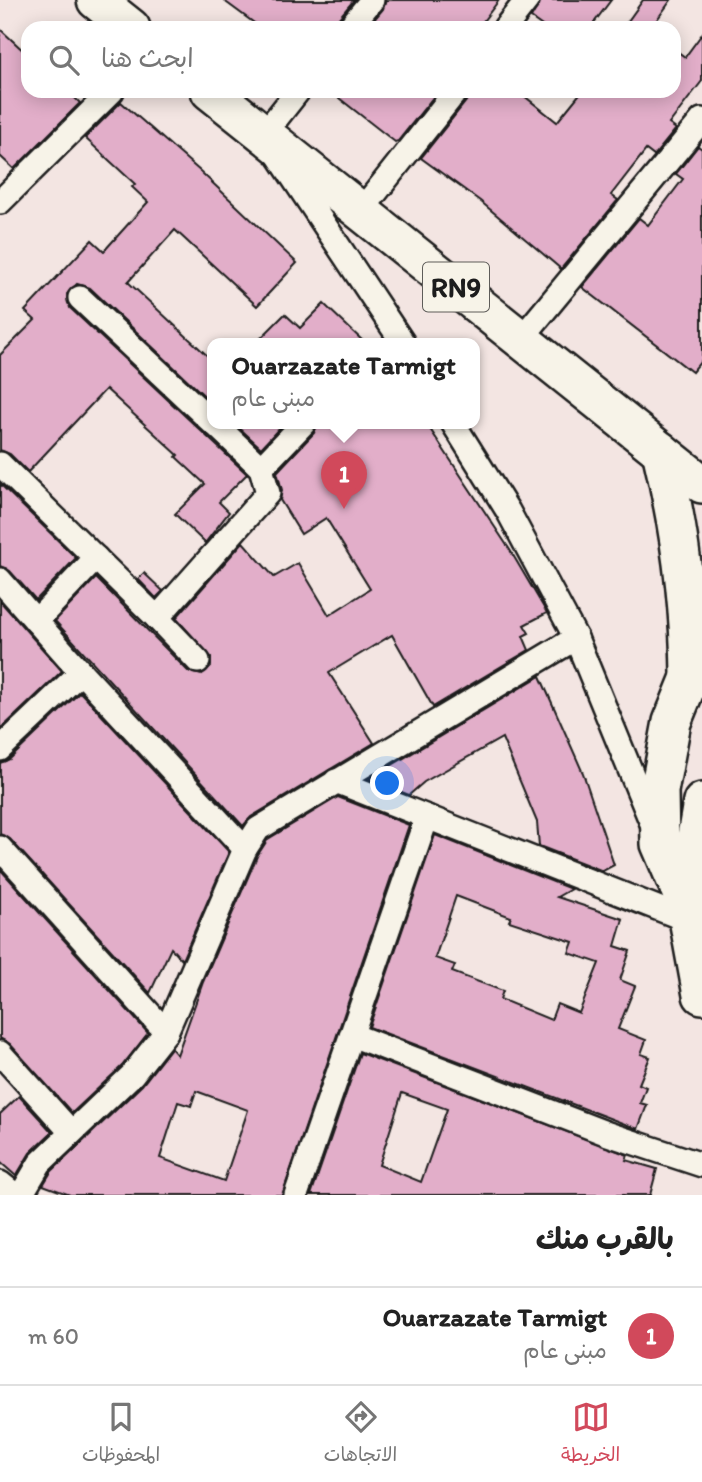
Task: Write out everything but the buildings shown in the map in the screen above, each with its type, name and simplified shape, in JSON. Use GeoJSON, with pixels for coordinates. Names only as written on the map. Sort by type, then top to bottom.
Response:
{"type":"FeatureCollection","features":[{"type":"Feature","properties":{"kind":"main road","name":"RN9"},"geometry":{"type":"LineString","coordinates":[[219,98],[702,484]]}},
{"type":"Feature","properties":{"kind":"main road"},"geometry":{"type":"LineString","coordinates":[[661,451],[687,587],[696,661],[672,722],[663,762],[659,791],[660,844],[687,911],[702,995]]}},
{"type":"Feature","properties":{"kind":"main road"},"geometry":{"type":"LineString","coordinates":[[687,911],[702,802]]}},
{"type":"Feature","properties":{"kind":"street"},"geometry":{"type":"LineString","coordinates":[[355,21],[372,0]]}},
{"type":"Feature","properties":{"kind":"street"},"geometry":{"type":"LineString","coordinates":[[510,21],[527,0]]}},
{"type":"Feature","properties":{"kind":"street"},"geometry":{"type":"LineString","coordinates":[[0,202],[105,98]]}},
{"type":"Feature","properties":{"kind":"street"},"geometry":{"type":"LineString","coordinates":[[292,98],[264,134],[393,338]]}},
{"type":"Feature","properties":{"kind":"street"},"geometry":{"type":"LineString","coordinates":[[361,211],[450,98]]}},
{"type":"Feature","properties":{"kind":"street"},"geometry":{"type":"LineString","coordinates":[[521,339],[702,120]]}},
{"type":"Feature","properties":{"kind":"street"},"geometry":{"type":"LineString","coordinates":[[80,298],[207,417]]}},
{"type":"Feature","properties":{"kind":"street"},"geometry":{"type":"LineString","coordinates":[[157,618],[268,493],[261,468],[219,429]]}},
{"type":"Feature","properties":{"kind":"street"},"geometry":{"type":"LineString","coordinates":[[261,468],[298,429]]}},
{"type":"Feature","properties":{"kind":"street"},"geometry":{"type":"LineString","coordinates":[[457,429],[508,511],[576,638],[660,844]]}},
{"type":"Feature","properties":{"kind":"street"},"geometry":{"type":"LineString","coordinates":[[1,468],[96,558],[198,661]]}},
{"type":"Feature","properties":{"kind":"street"},"geometry":{"type":"LineString","coordinates":[[36,621],[96,558]]}},
{"type":"Feature","properties":{"kind":"street"},"geometry":{"type":"LineString","coordinates":[[0,580],[245,849]]}},
{"type":"Feature","properties":{"kind":"street"},"geometry":{"type":"LineString","coordinates":[[21,1195],[40,1163],[132,1075],[166,1032],[245,849],[258,830],[576,638]]}},
{"type":"Feature","properties":{"kind":"street"},"geometry":{"type":"LineString","coordinates":[[0,749],[81,672]]}},
{"type":"Feature","properties":{"kind":"street"},"geometry":{"type":"LineString","coordinates":[[336,781],[427,817],[687,911]]}},
{"type":"Feature","properties":{"kind":"street"},"geometry":{"type":"LineString","coordinates":[[296,1195],[427,817]]}},
{"type":"Feature","properties":{"kind":"street"},"geometry":{"type":"LineString","coordinates":[[0,848],[166,1032]]}},
{"type":"Feature","properties":{"kind":"street"},"geometry":{"type":"LineString","coordinates":[[352,1035],[608,1134],[702,1164]]}},
{"type":"Feature","properties":{"kind":"street"},"geometry":{"type":"LineString","coordinates":[[0,1053],[71,1132]]}},
{"type":"Feature","properties":{"kind":"street"},"geometry":{"type":"LineString","coordinates":[[0,1183],[15,1195]]}},
{"type":"Feature","properties":{"kind":"place","name":"Ouarzazate Tarmigt"},"geometry":{"type":"Point","coordinates":[344,509]}}]}
